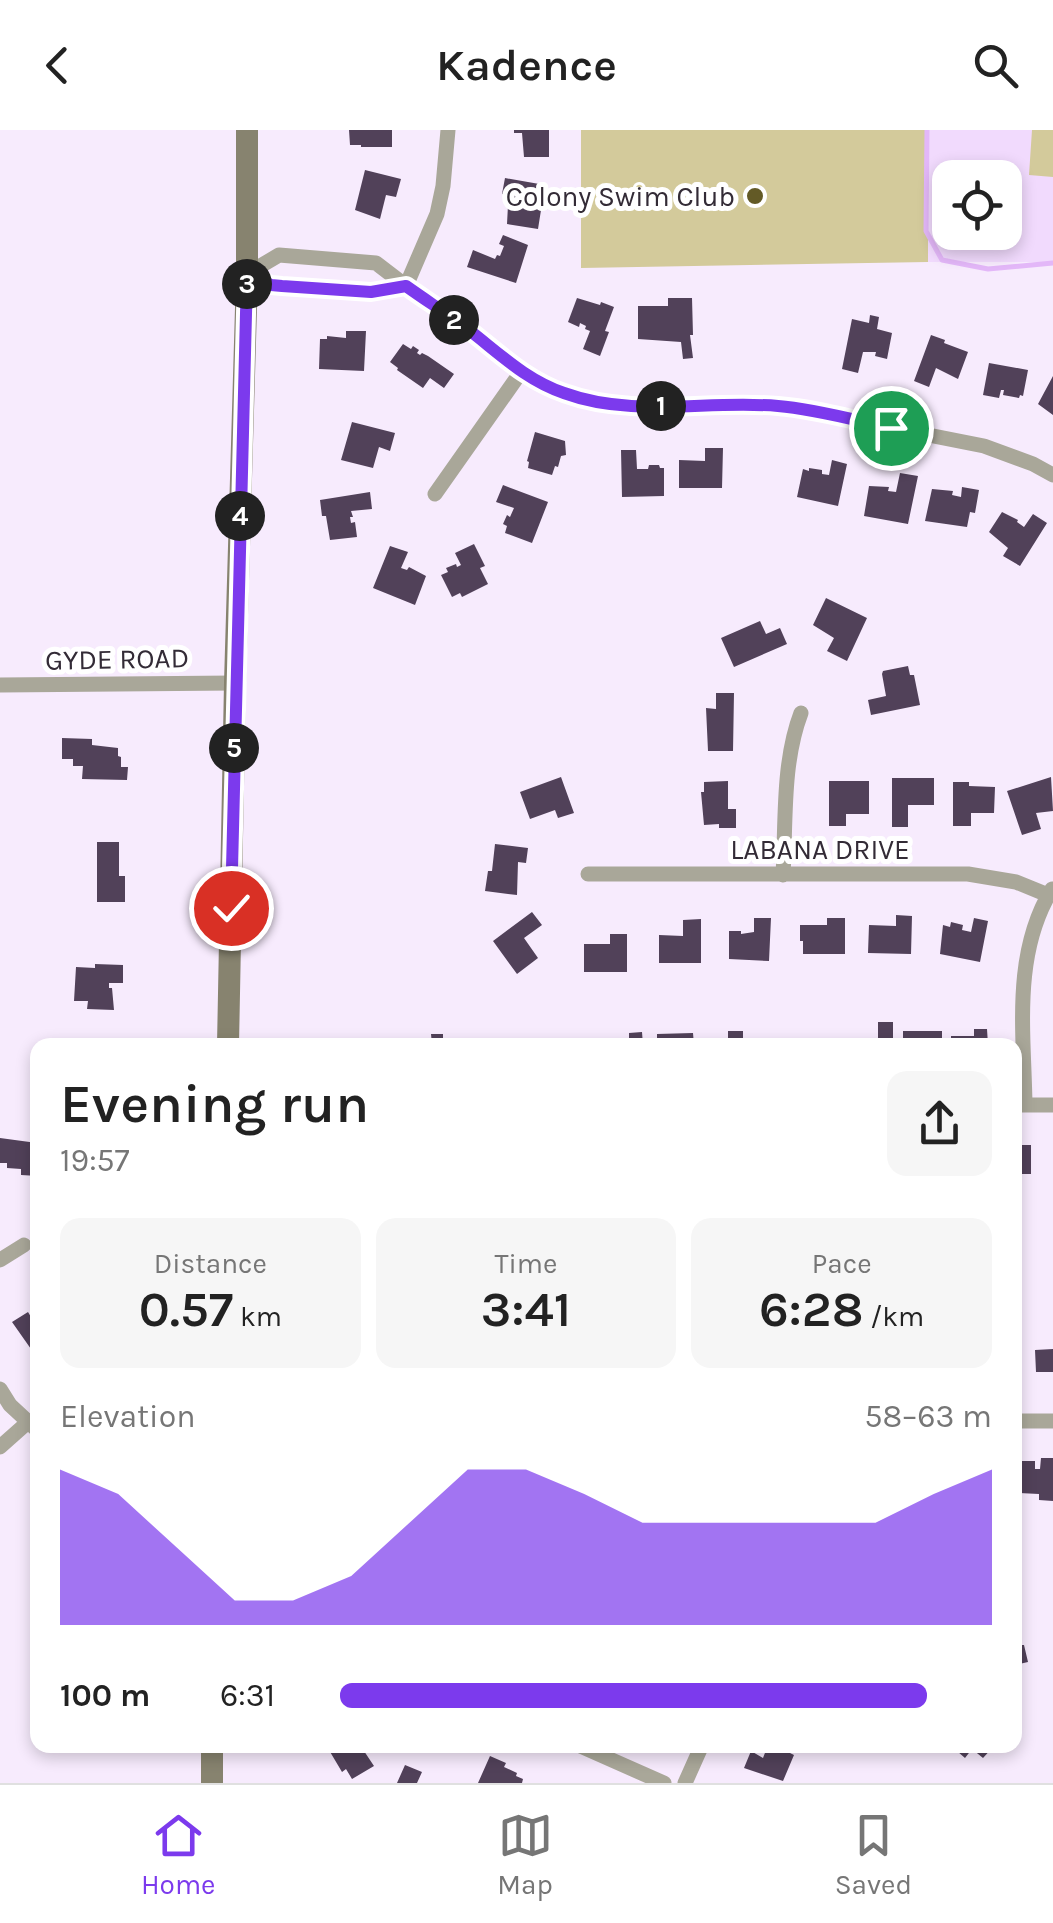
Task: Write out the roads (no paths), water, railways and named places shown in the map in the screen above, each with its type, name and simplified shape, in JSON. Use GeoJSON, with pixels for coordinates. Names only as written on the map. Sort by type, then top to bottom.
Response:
{"type":"FeatureCollection","features":[{"type":"Feature","properties":{"kind":"main road"},"geometry":{"type":"LineString","coordinates":[[228,1038],[247,130]]}},
{"type":"Feature","properties":{"kind":"main road"},"geometry":{"type":"LineString","coordinates":[[212,1753],[212,1783]]}},
{"type":"Feature","properties":{"kind":"street"},"geometry":{"type":"LineString","coordinates":[[406,286],[437,214],[448,130]]}},
{"type":"Feature","properties":{"kind":"street"},"geometry":{"type":"LineString","coordinates":[[247,274],[279,254],[376,263],[520,372],[564,393],[606,404],[798,409],[984,446],[1033,464],[1053,476]]}},
{"type":"Feature","properties":{"kind":"street"},"geometry":{"type":"LineString","coordinates":[[247,274],[282,286],[371,292],[406,286]]}},
{"type":"Feature","properties":{"kind":"street"},"geometry":{"type":"LineString","coordinates":[[435,494],[520,372]]}},
{"type":"Feature","properties":{"kind":"street","name":"GYDE ROAD"},"geometry":{"type":"LineString","coordinates":[[0,685],[235,683]]}},
{"type":"Feature","properties":{"kind":"street"},"geometry":{"type":"LineString","coordinates":[[783,876],[789,767],[793,734],[801,712]]}},
{"type":"Feature","properties":{"kind":"street","name":"LABANA DRIVE"},"geometry":{"type":"LineString","coordinates":[[588,874],[968,874],[1051,891]]}},
{"type":"Feature","properties":{"kind":"street"},"geometry":{"type":"LineString","coordinates":[[1022,1038],[1024,968],[1033,930],[1051,891]]}},
{"type":"Feature","properties":{"kind":"street"},"geometry":{"type":"LineString","coordinates":[[1022,1105],[1053,1105]]}},
{"type":"Feature","properties":{"kind":"street"},"geometry":{"type":"LineString","coordinates":[[0,1260],[24,1245]]}},
{"type":"Feature","properties":{"kind":"street"},"geometry":{"type":"LineString","coordinates":[[0,1389],[30,1425]]}},
{"type":"Feature","properties":{"kind":"street"},"geometry":{"type":"LineString","coordinates":[[1022,1422],[1053,1421]]}},
{"type":"Feature","properties":{"kind":"street"},"geometry":{"type":"LineString","coordinates":[[0,1447],[30,1428]]}},
{"type":"Feature","properties":{"kind":"street"},"geometry":{"type":"LineString","coordinates":[[596,1753],[664,1783]]}},
{"type":"Feature","properties":{"kind":"street"},"geometry":{"type":"LineString","coordinates":[[685,1783],[698,1753]]}},
{"type":"Feature","properties":{"kind":"waterway"},"geometry":{"type":"LineString","coordinates":[[927,130],[926,231],[942,260],[988,269],[1053,263]]}},
{"type":"Feature","properties":{"kind":"place","name":"Colony Swim Club"},"geometry":{"type":"Point","coordinates":[755,196]}}]}
